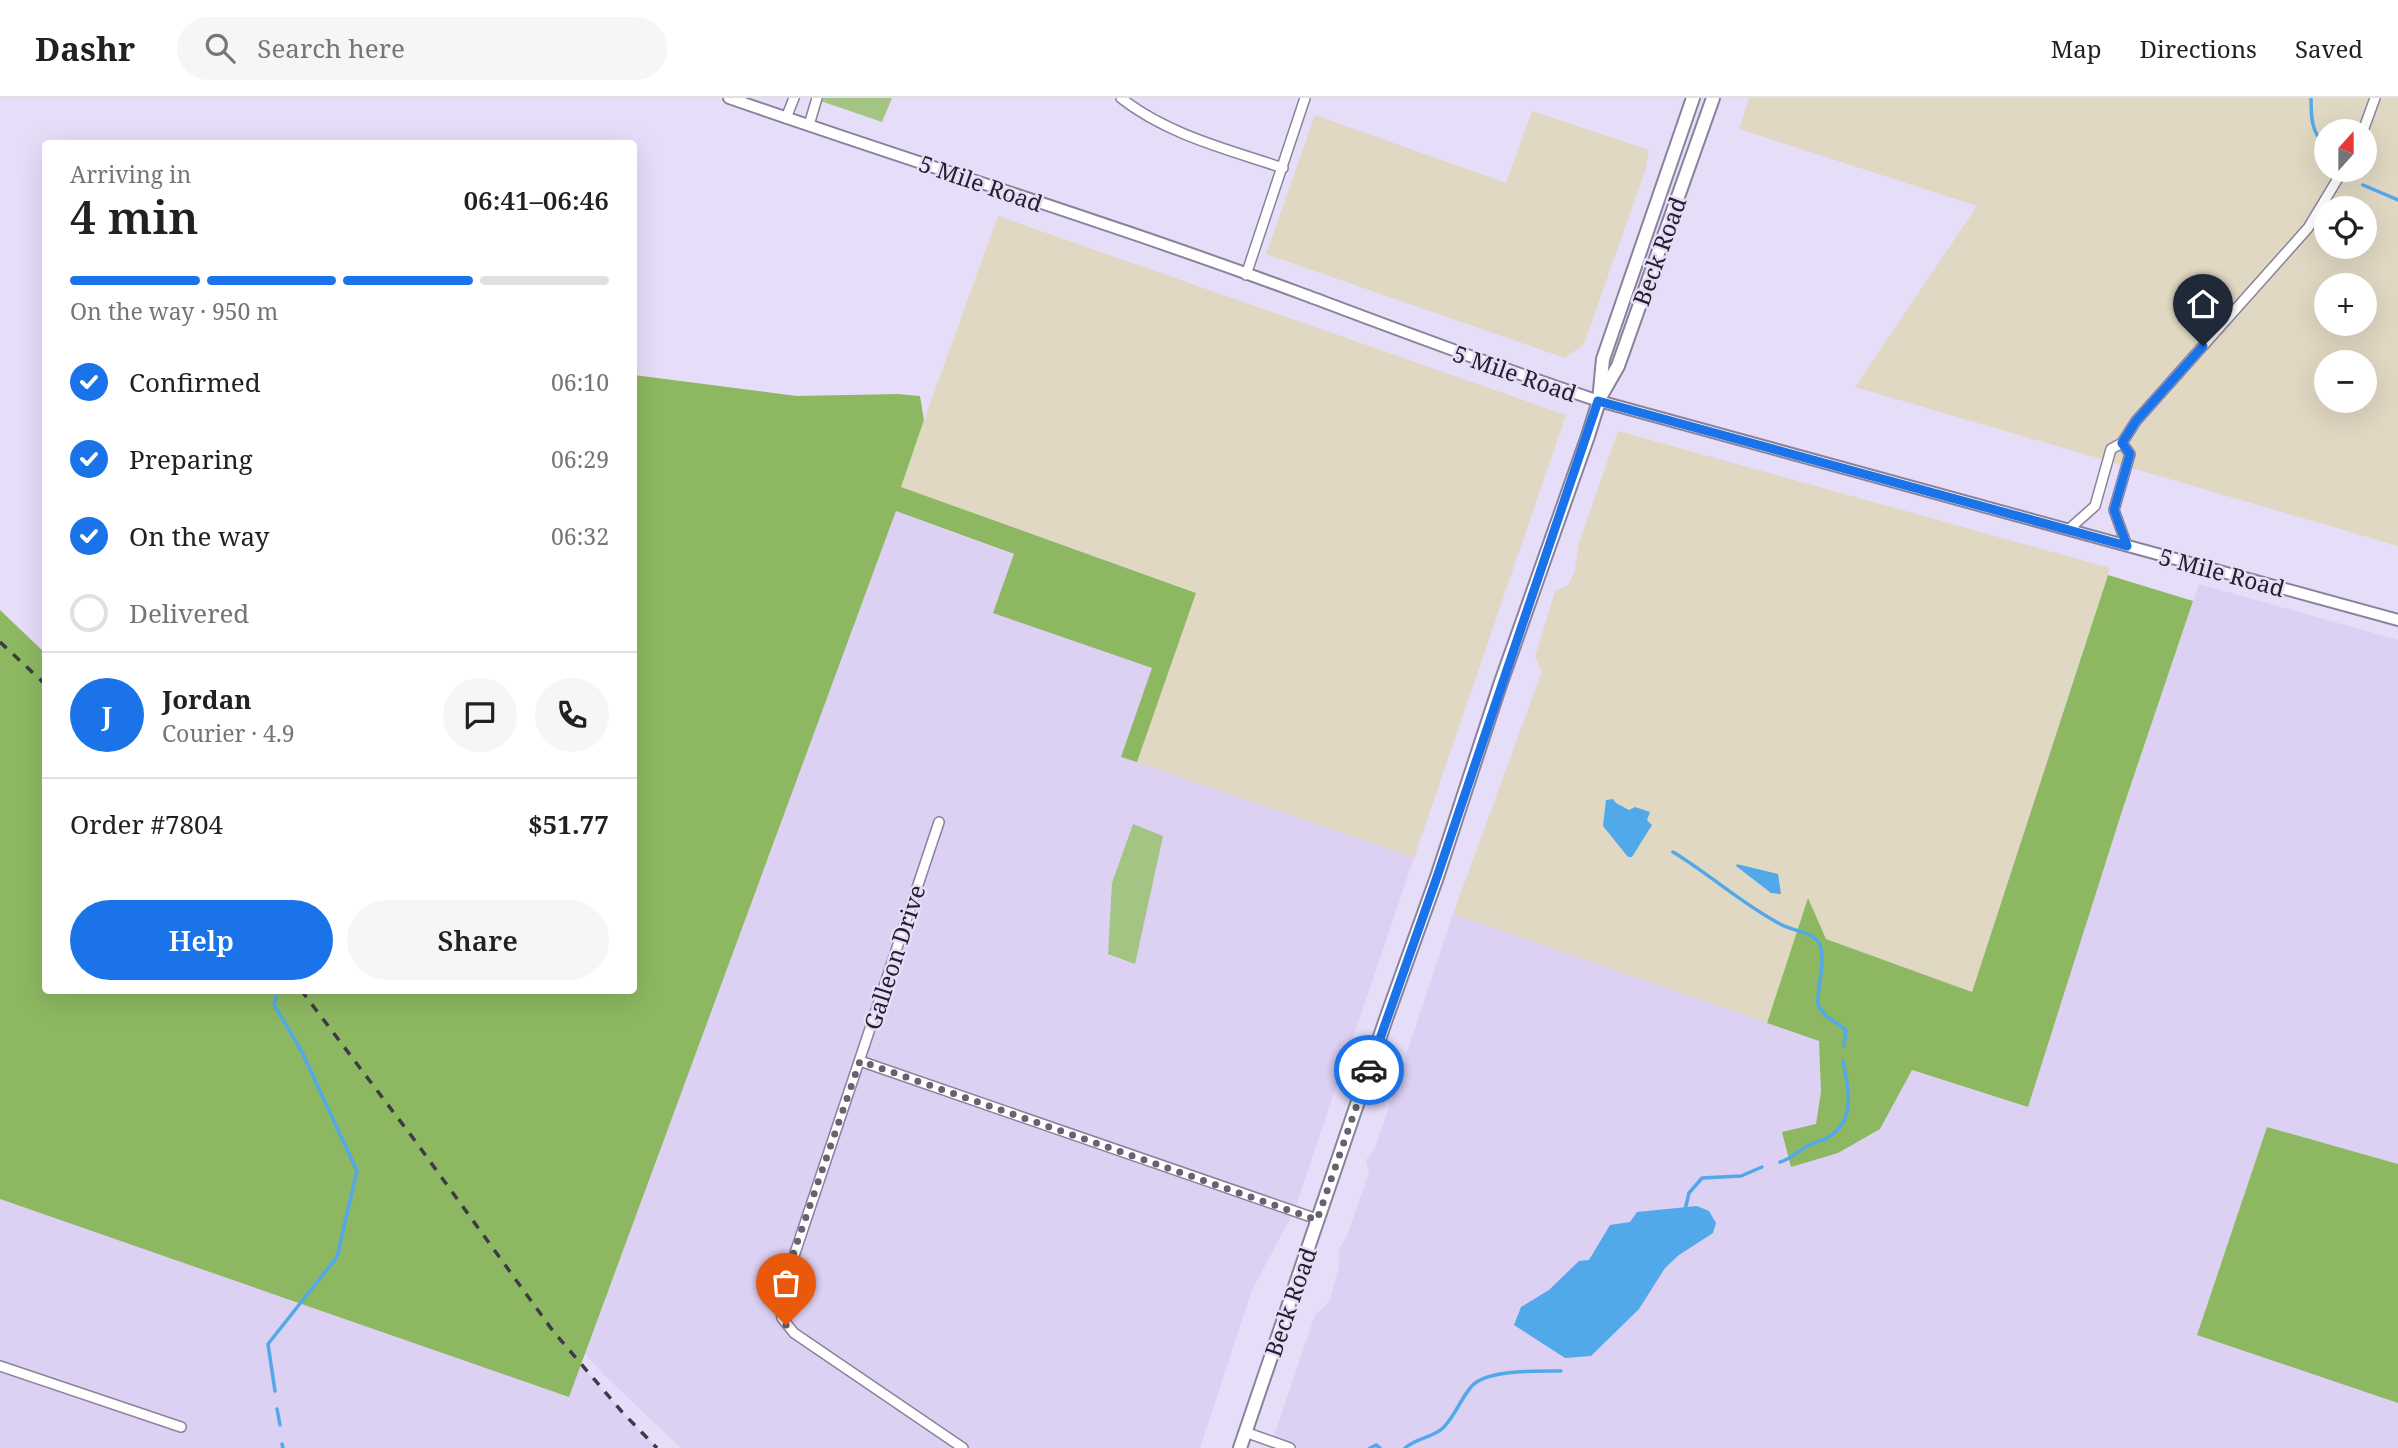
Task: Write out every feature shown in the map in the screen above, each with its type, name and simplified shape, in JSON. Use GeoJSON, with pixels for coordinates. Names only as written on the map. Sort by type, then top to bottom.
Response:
{"type":"FeatureCollection","features":[{"type":"Feature","properties":{"kind":"main road","name":"Beck Road"},"geometry":{"type":"LineString","coordinates":[[1240,1448],[1598,401],[1604,359],[1693,98]]}},
{"type":"Feature","properties":{"kind":"main road","name":"Beck Road"},"geometry":{"type":"LineString","coordinates":[[1598,401],[1618,366],[1713,98]]}},
{"type":"Feature","properties":{"kind":"street","name":"5 Mile Road"},"geometry":{"type":"LineString","coordinates":[[729,98],[938,167],[1598,401],[2398,620]]}},
{"type":"Feature","properties":{"kind":"street"},"geometry":{"type":"LineString","coordinates":[[786,118],[794,98]]}},
{"type":"Feature","properties":{"kind":"street"},"geometry":{"type":"LineString","coordinates":[[809,125],[817,98]]}},
{"type":"Feature","properties":{"kind":"street"},"geometry":{"type":"LineString","coordinates":[[1121,98],[1138,111],[1177,132],[1283,168]]}},
{"type":"Feature","properties":{"kind":"street"},"geometry":{"type":"LineString","coordinates":[[1246,275],[1305,98]]}},
{"type":"Feature","properties":{"kind":"street"},"geometry":{"type":"LineString","coordinates":[[2367,119],[2375,98]]}},
{"type":"Feature","properties":{"kind":"street"},"geometry":{"type":"LineString","coordinates":[[2068,530],[2095,506],[2111,450],[2122,443],[2136,421],[2308,228],[2336,182]]}},
{"type":"Feature","properties":{"kind":"street"},"geometry":{"type":"LineString","coordinates":[[2122,443],[2130,454],[2114,510],[2127,546]]}},
{"type":"Feature","properties":{"kind":"street","name":"Galleon Drive"},"geometry":{"type":"LineString","coordinates":[[939,822],[780,1292],[779,1309],[786,1325],[794,1333],[962,1448]]}},
{"type":"Feature","properties":{"kind":"street"},"geometry":{"type":"LineString","coordinates":[[860,1061],[1317,1220]]}},
{"type":"Feature","properties":{"kind":"street"},"geometry":{"type":"LineString","coordinates":[[0,1366],[181,1427]]}},
{"type":"Feature","properties":{"kind":"street"},"geometry":{"type":"LineString","coordinates":[[1245,1432],[1290,1448]]}},
{"type":"Feature","properties":{"kind":"shaded area"},"geometry":{"type":"Polygon","coordinates":[[[1749,98],[2398,98],[2398,546],[1855,387],[1977,206],[1739,129],[1749,98]]]}},
{"type":"Feature","properties":{"kind":"shaded area"},"geometry":{"type":"Polygon","coordinates":[[[1532,111],[1649,150],[1645,171],[1584,344],[1565,358],[1266,254],[1315,115],[1506,183],[1532,111]]]}},
{"type":"Feature","properties":{"kind":"shaded area"},"geometry":{"type":"Polygon","coordinates":[[[998,216],[1566,415],[1414,858],[1121,757],[1178,586],[900,487],[998,216]]]}},
{"type":"Feature","properties":{"kind":"shaded area"},"geometry":{"type":"Polygon","coordinates":[[[1618,431],[2110,568],[1972,992],[1826,939],[1808,899],[1767,1023],[1453,914],[1542,671],[1535,657],[1555,591],[1568,585],[1574,573],[1579,543],[1618,431]]]}},
{"type":"Feature","properties":{"kind":"shaded area"},"geometry":{"type":"Polygon","coordinates":[[[896,511],[1014,555],[994,613],[1153,668],[1122,757],[1414,858],[1294,1211],[1252,1290],[1200,1448],[681,1448],[585,1354],[896,511]]]}},
{"type":"Feature","properties":{"kind":"shaded area"},"geometry":{"type":"Polygon","coordinates":[[[2199,584],[2398,640],[2398,1164],[2267,1127],[2197,1334],[2398,1403],[2398,1448],[1290,1448],[1272,1442],[1315,1315],[1329,1302],[1339,1267],[1339,1248],[1347,1236],[1369,1173],[1366,1160],[1375,1148],[1453,914],[1819,1041],[2027,1107],[2123,808],[2199,584]]]}},
{"type":"Feature","properties":{"kind":"shaded area"},"geometry":{"type":"Polygon","coordinates":[[[0,1199],[569,1397],[581,1365],[657,1448],[0,1448],[0,1199]]]}},
{"type":"Feature","properties":{"kind":"green space"},"geometry":{"type":"Polygon","coordinates":[[[812,98],[892,98],[882,122],[812,98]]]}},
{"type":"Feature","properties":{"kind":"green space"},"geometry":{"type":"Polygon","coordinates":[[[637,375],[797,396],[920,396],[924,420],[901,487],[1196,593],[1137,762],[1121,757],[1152,668],[993,613],[1014,554],[896,511],[569,1397],[0,1199],[0,610],[42,650],[42,994],[637,994],[637,375]]]}},
{"type":"Feature","properties":{"kind":"green space"},"geometry":{"type":"Polygon","coordinates":[[[2108,575],[2193,601],[2123,808],[2028,1107],[1912,1070],[1880,1129],[1838,1153],[1791,1167],[1782,1132],[1816,1124],[1821,1092],[1819,1041],[1767,1023],[1808,898],[1826,939],[1972,992],[2108,575]]]}},
{"type":"Feature","properties":{"kind":"green space"},"geometry":{"type":"Polygon","coordinates":[[[1133,824],[1163,836],[1135,964],[1108,954],[1112,883],[1133,824]]]}},
{"type":"Feature","properties":{"kind":"green space"},"geometry":{"type":"Polygon","coordinates":[[[2267,1127],[2398,1164],[2398,1403],[2197,1335],[2267,1127]]]}},
{"type":"Feature","properties":{"kind":"water"},"geometry":{"type":"Polygon","coordinates":[[[1613,799],[1629,810],[1635,807],[1650,812],[1647,820],[1652,825],[1632,857],[1628,857],[1603,826],[1606,800],[1613,799]]]}},
{"type":"Feature","properties":{"kind":"water"},"geometry":{"type":"Polygon","coordinates":[[[1737,864],[1778,874],[1781,894],[1771,893],[1736,866],[1737,864]]]}},
{"type":"Feature","properties":{"kind":"water"},"geometry":{"type":"Polygon","coordinates":[[[1697,1206],[1709,1211],[1716,1223],[1713,1233],[1679,1255],[1665,1268],[1639,1309],[1591,1356],[1565,1358],[1514,1325],[1521,1307],[1549,1290],[1579,1261],[1589,1260],[1610,1225],[1630,1222],[1637,1212],[1697,1206]]]}},
{"type":"Feature","properties":{"kind":"waterway"},"geometry":{"type":"LineString","coordinates":[[2311,98],[2314,126]]}},
{"type":"Feature","properties":{"kind":"waterway"},"geometry":{"type":"LineString","coordinates":[[2363,185],[2398,200]]}},
{"type":"Feature","properties":{"kind":"waterway"},"geometry":{"type":"LineString","coordinates":[[1673,852],[1768,917],[1814,937],[1822,952],[1818,1005],[1825,1015],[1846,1030],[1844,1046]]}},
{"type":"Feature","properties":{"kind":"waterway"},"geometry":{"type":"LineString","coordinates":[[275,1391],[268,1344],[337,1257],[357,1171],[302,1052],[274,1005],[276,996]]}},
{"type":"Feature","properties":{"kind":"waterway"},"geometry":{"type":"LineString","coordinates":[[1780,1162],[1829,1137],[1844,1121],[1848,1102],[1843,1061]]}},
{"type":"Feature","properties":{"kind":"waterway"},"geometry":{"type":"LineString","coordinates":[[1685,1210],[1689,1193],[1702,1178],[1741,1176],[1762,1167]]}},
{"type":"Feature","properties":{"kind":"waterway"},"geometry":{"type":"LineString","coordinates":[[1405,1448],[1443,1428],[1467,1392],[1478,1381],[1513,1372],[1561,1371]]}},
{"type":"Feature","properties":{"kind":"waterway"},"geometry":{"type":"LineString","coordinates":[[277,1409],[280,1425]]}},
{"type":"Feature","properties":{"kind":"waterway"},"geometry":{"type":"LineString","coordinates":[[282,1444],[283,1448]]}},
{"type":"Feature","properties":{"kind":"waterway"},"geometry":{"type":"LineString","coordinates":[[1370,1448],[1376,1445],[1380,1448]]}},
{"type":"Feature","properties":{"kind":"railway"},"geometry":{"type":"LineString","coordinates":[[0,642],[42,681]]}},
{"type":"Feature","properties":{"kind":"railway"},"geometry":{"type":"LineString","coordinates":[[304,994],[553,1331],[623,1413],[657,1448]]}},
{"type":"Feature","properties":{"kind":"way so far"},"geometry":{"type":"LineString","coordinates":[[786,1325],[779,1309],[780,1292],[860,1061],[1317,1220],[1369,1070]]}},
{"type":"Feature","properties":{"kind":"route"},"geometry":{"type":"LineString","coordinates":[[1369,1070],[1598,401],[2127,546],[2114,510],[2130,454],[2122,443],[2136,421],[2203,346]]}}]}
